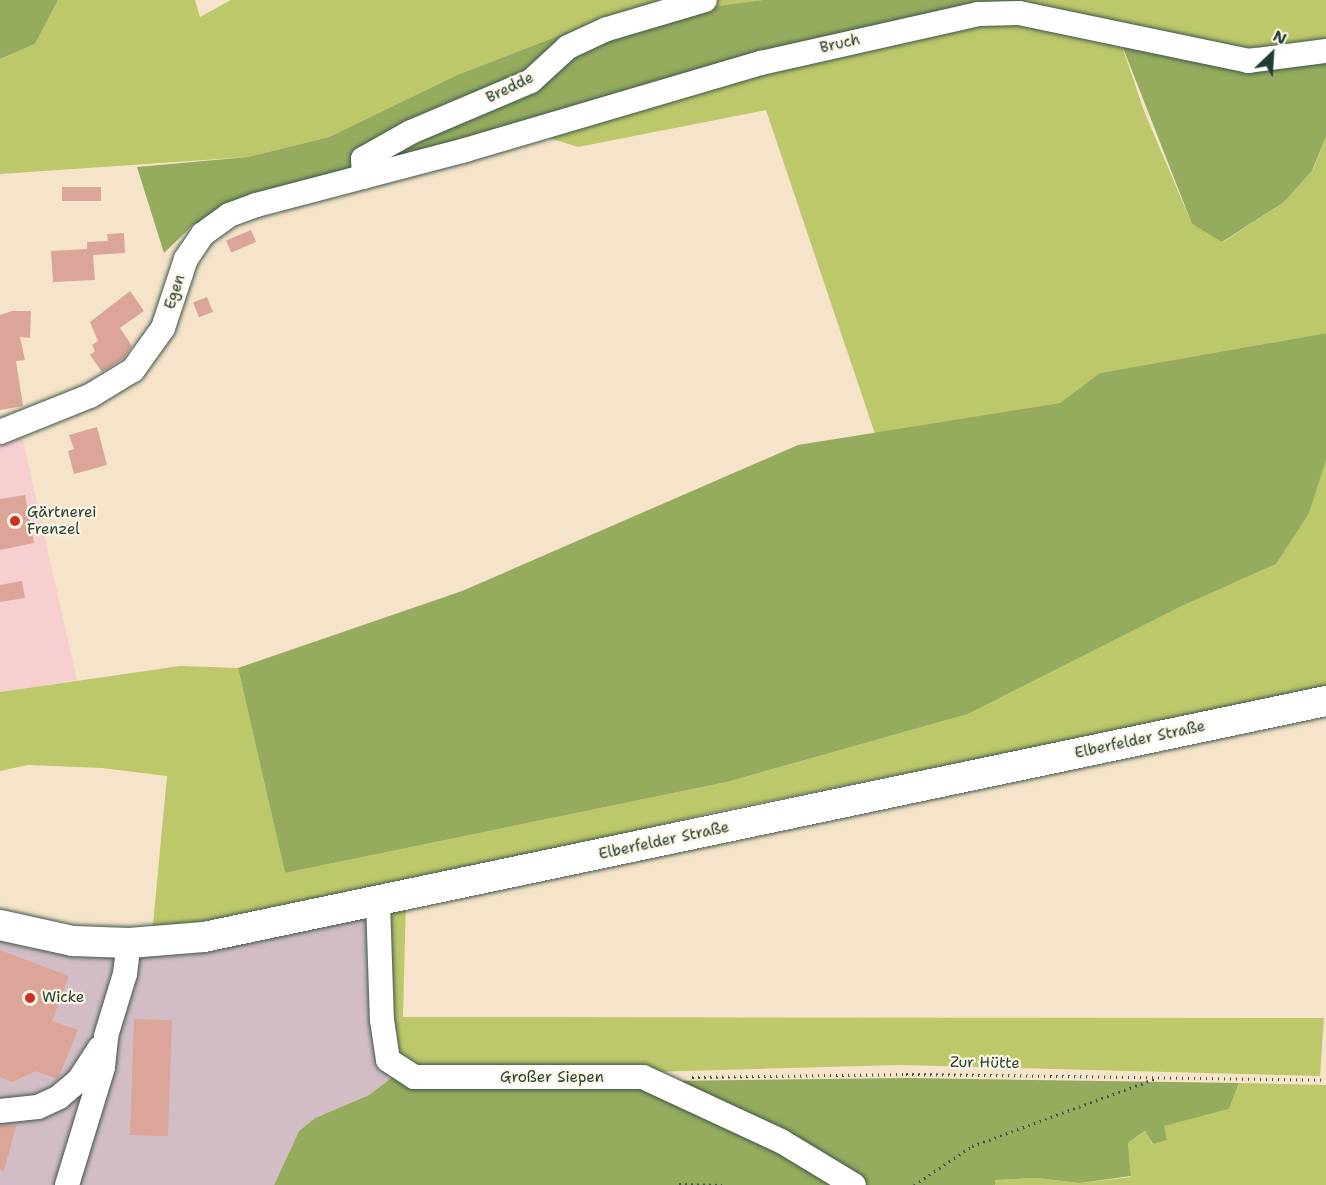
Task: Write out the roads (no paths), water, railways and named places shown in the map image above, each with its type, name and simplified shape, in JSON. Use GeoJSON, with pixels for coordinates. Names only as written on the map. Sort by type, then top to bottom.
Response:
{"type":"FeatureCollection","features":[{"type":"Feature","properties":{"kind":"main road","name":"Elberfelder Straße"},"geometry":{"type":"LineString","coordinates":[[0,925],[73,941],[129,943],[204,938],[1326,700]]}},
{"type":"Feature","properties":{"kind":"street","name":"Bredde"},"geometry":{"type":"LineString","coordinates":[[364,177],[363,159],[411,132],[531,81],[568,47],[607,29],[705,0]]}},
{"type":"Feature","properties":{"kind":"street","name":"Bruch"},"geometry":{"type":"LineString","coordinates":[[364,177],[760,63],[978,14],[1019,13],[1238,60],[1326,51]]}},
{"type":"Feature","properties":{"kind":"street","name":"Egen"},"geometry":{"type":"LineString","coordinates":[[0,432],[90,396],[133,370],[163,328],[186,259],[203,234],[229,215],[364,177]]}},
{"type":"Feature","properties":{"kind":"street","name":"Großer Siepen"},"geometry":{"type":"LineString","coordinates":[[378,902],[382,1020],[388,1060],[414,1077],[643,1077],[781,1141],[854,1185]]}},
{"type":"Feature","properties":{"kind":"street"},"geometry":{"type":"LineString","coordinates":[[0,1111],[38,1107],[59,1097],[92,1063],[106,1036],[125,974],[129,943]]}},
{"type":"Feature","properties":{"kind":"street"},"geometry":{"type":"LineString","coordinates":[[67,1185],[103,1066],[106,1036]]}},
{"type":"Feature","properties":{"kind":"place","name":"Gärtnerei Frenzel"},"geometry":{"type":"Point","coordinates":[15,521]}},
{"type":"Feature","properties":{"kind":"place","name":"Wicke"},"geometry":{"type":"Point","coordinates":[30,998]}}]}
